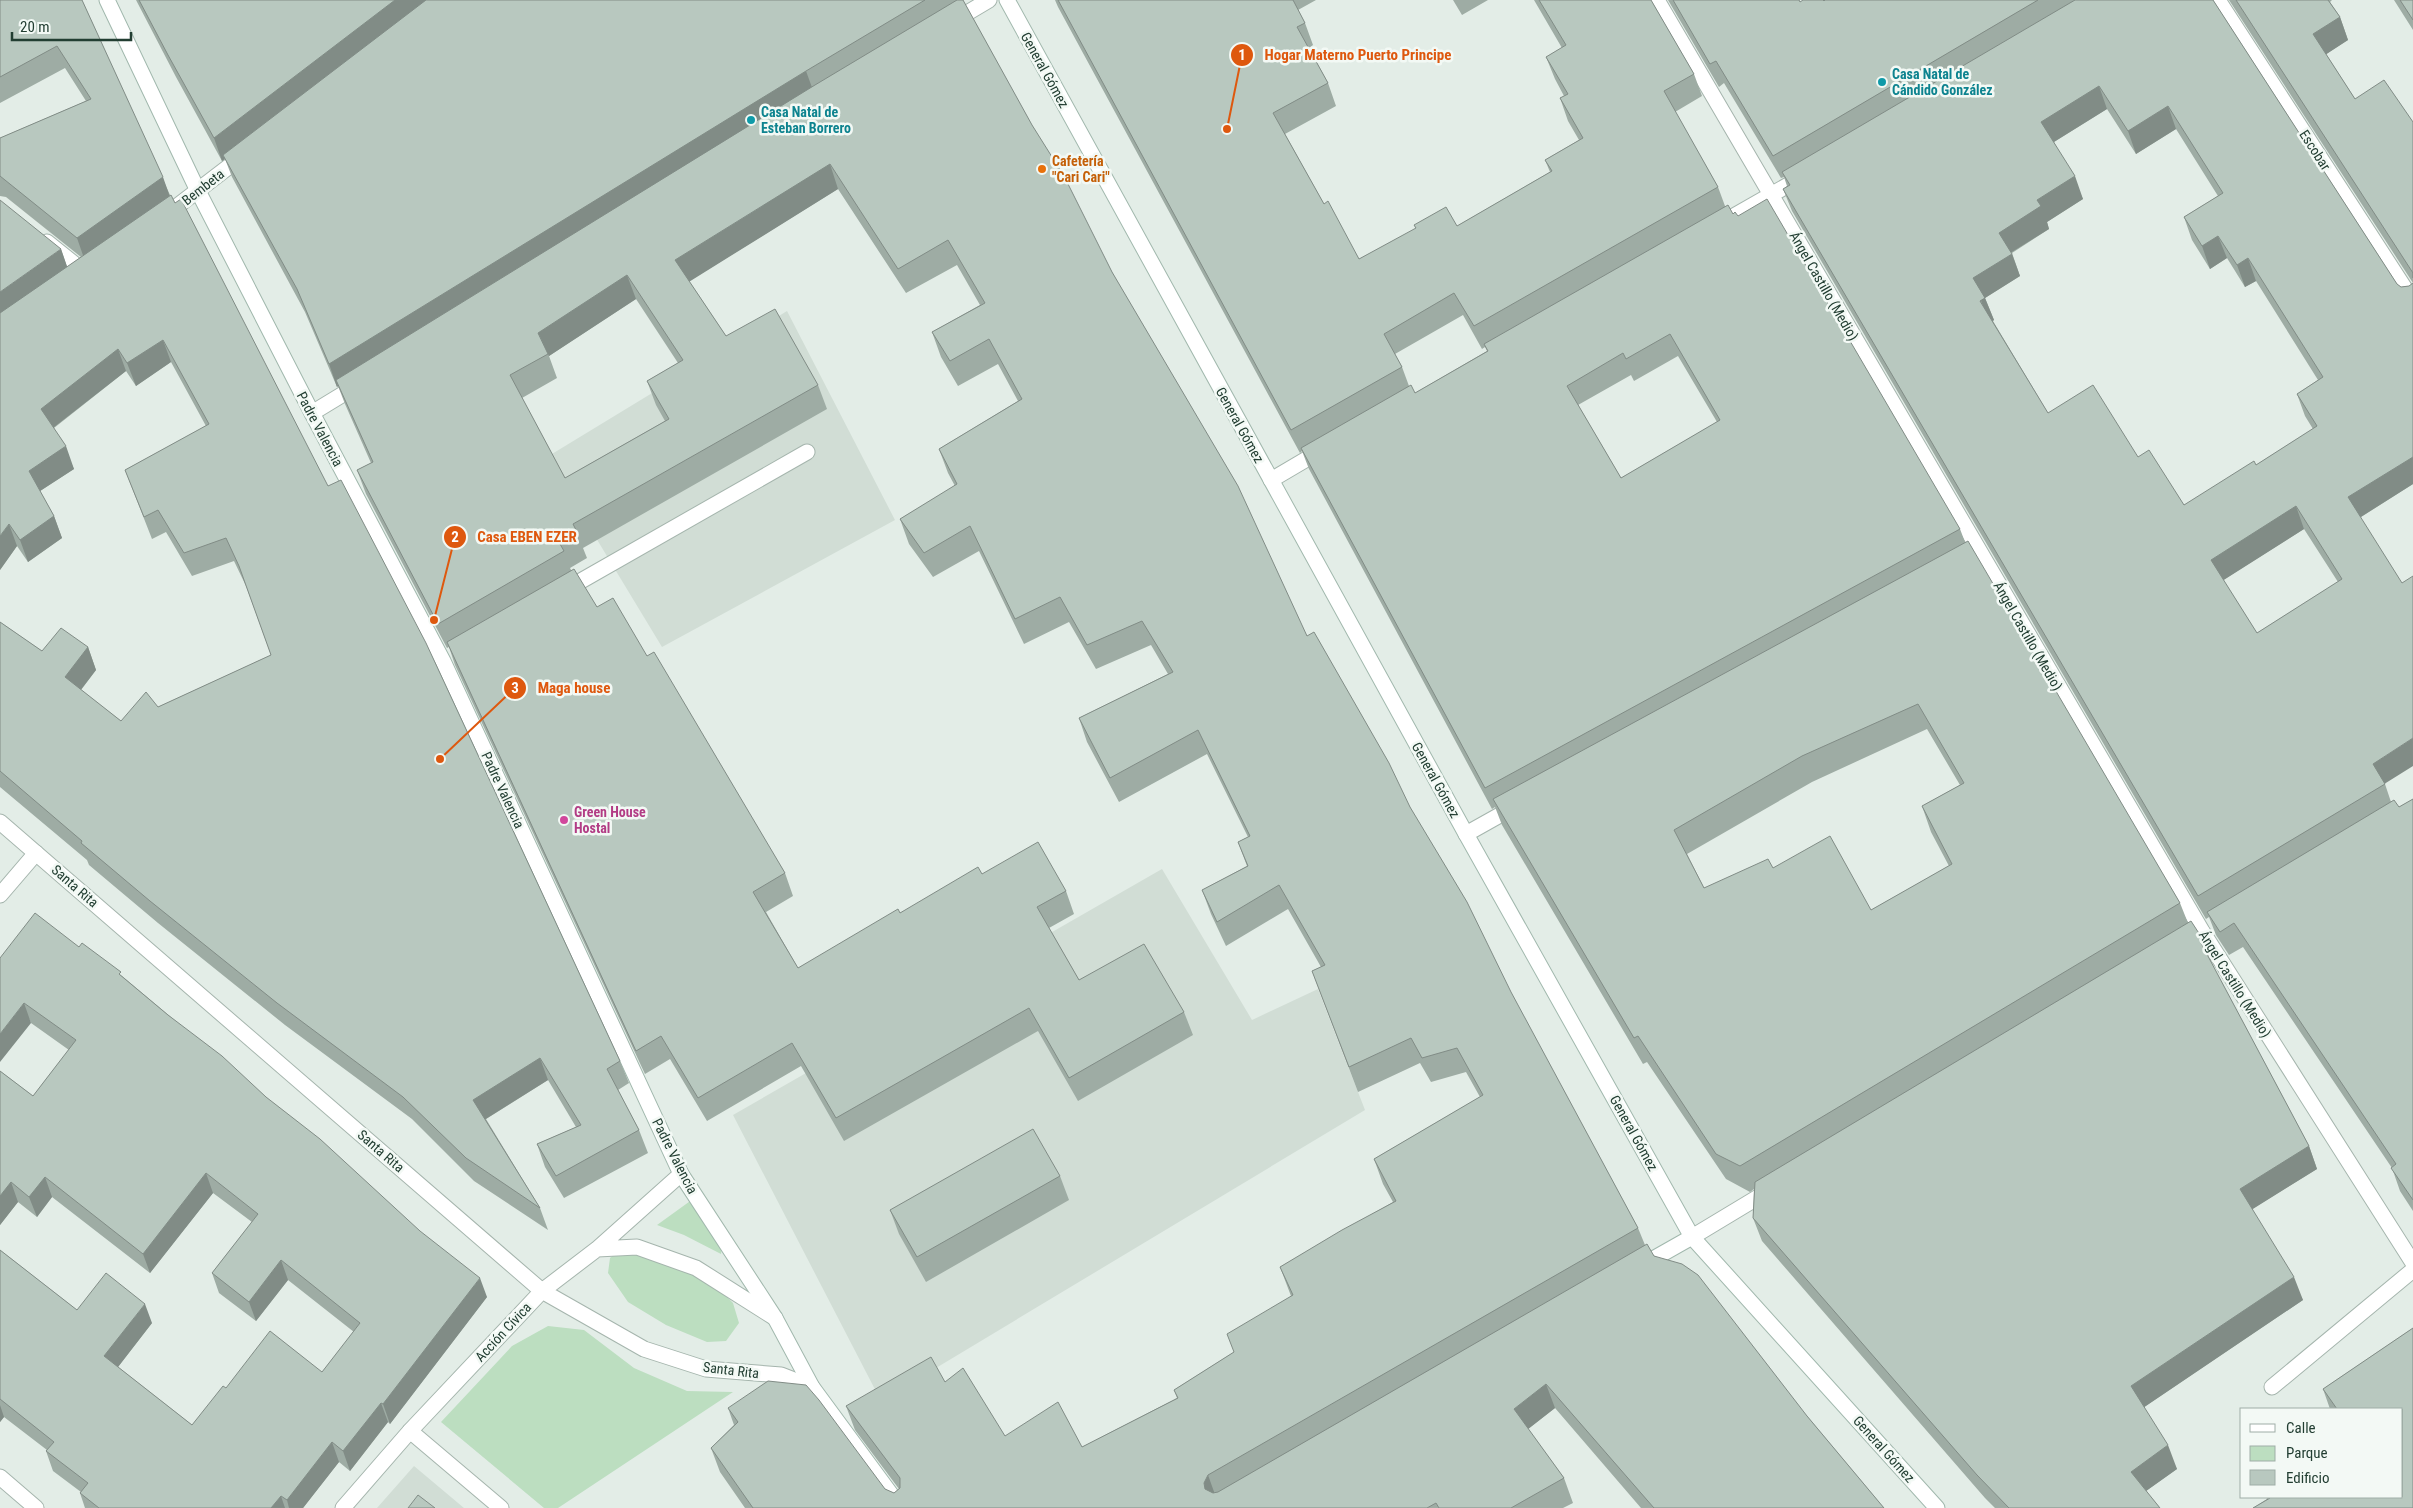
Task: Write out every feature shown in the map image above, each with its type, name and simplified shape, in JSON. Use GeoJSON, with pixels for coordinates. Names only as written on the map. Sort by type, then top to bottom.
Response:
{"type":"FeatureCollection","features":[{"type":"Feature","properties":{"kind":"street","name":"Padre Valencia"},"geometry":{"type":"LineString","coordinates":[[106,0],[198,191],[312,413],[443,661],[681,1174],[774,1318],[812,1386],[900,1508]]}},
{"type":"Feature","properties":{"kind":"street"},"geometry":{"type":"LineString","coordinates":[[937,31],[989,0]]}},
{"type":"Feature","properties":{"kind":"street","name":"General Gómez"},"geometry":{"type":"LineString","coordinates":[[1007,0],[1466,834],[1692,1237],[1937,1508]]}},
{"type":"Feature","properties":{"kind":"street","name":"Ángel Castillo (Medio)"},"geometry":{"type":"LineString","coordinates":[[1657,0],[1771,195],[1976,557],[2197,934],[2413,1263]]}},
{"type":"Feature","properties":{"kind":"street","name":"Escobar"},"geometry":{"type":"LineString","coordinates":[[2218,0],[2413,301]]}},
{"type":"Feature","properties":{"kind":"street","name":"Bembeta"},"geometry":{"type":"LineString","coordinates":[[156,222],[253,149]]}},
{"type":"Feature","properties":{"kind":"street"},"geometry":{"type":"LineString","coordinates":[[1711,229],[1814,170]]}},
{"type":"Feature","properties":{"kind":"street"},"geometry":{"type":"LineString","coordinates":[[38,235],[83,272]]}},
{"type":"Feature","properties":{"kind":"street"},"geometry":{"type":"LineString","coordinates":[[68,282],[99,260]]}},
{"type":"Feature","properties":{"kind":"street"},"geometry":{"type":"LineString","coordinates":[[312,413],[371,377]]}},
{"type":"Feature","properties":{"kind":"street"},"geometry":{"type":"LineString","coordinates":[[1271,480],[1334,443]]}},
{"type":"Feature","properties":{"kind":"street"},"geometry":{"type":"LineString","coordinates":[[555,596],[806,452]]}},
{"type":"Feature","properties":{"kind":"street"},"geometry":{"type":"LineString","coordinates":[[443,661],[460,651]]}},
{"type":"Feature","properties":{"kind":"street"},"geometry":{"type":"LineString","coordinates":[[1466,834],[1525,801]]}},
{"type":"Feature","properties":{"kind":"street","name":"Santa Rita"},"geometry":{"type":"LineString","coordinates":[[0,822],[542,1291],[644,1349],[706,1369],[781,1375],[812,1386]]}},
{"type":"Feature","properties":{"kind":"street"},"geometry":{"type":"LineString","coordinates":[[0,895],[36,853]]}},
{"type":"Feature","properties":{"kind":"street"},"geometry":{"type":"LineString","coordinates":[[2197,934],[2218,922]]}},
{"type":"Feature","properties":{"kind":"street","name":"Acción Cívica"},"geometry":{"type":"LineString","coordinates":[[343,1508],[410,1431],[542,1291],[598,1249],[681,1174]]}},
{"type":"Feature","properties":{"kind":"street"},"geometry":{"type":"LineString","coordinates":[[1629,1273],[1783,1182]]}},
{"type":"Feature","properties":{"kind":"street"},"geometry":{"type":"LineString","coordinates":[[598,1249],[637,1247],[696,1268],[774,1318]]}},
{"type":"Feature","properties":{"kind":"street"},"geometry":{"type":"LineString","coordinates":[[2272,1387],[2413,1270]]}},
{"type":"Feature","properties":{"kind":"street"},"geometry":{"type":"LineString","coordinates":[[410,1431],[501,1508]]}},
{"type":"Feature","properties":{"kind":"street"},"geometry":{"type":"LineString","coordinates":[[0,1477],[36,1508]]}},
{"type":"Feature","properties":{"kind":"shaded area"},"geometry":{"type":"Polygon","coordinates":[[[787,311],[895,520],[662,647],[547,457],[787,311]]]}},
{"type":"Feature","properties":{"kind":"shaded area"},"geometry":{"type":"Polygon","coordinates":[[[1162,869],[1252,1020],[1318,989],[1365,1110],[881,1401],[733,1115],[1162,869]]]}},
{"type":"Feature","properties":{"kind":"shaded area"},"geometry":{"type":"Polygon","coordinates":[[[414,1466],[464,1508],[377,1508],[414,1466]]]}},
{"type":"Feature","properties":{"kind":"green space"},"geometry":{"type":"Polygon","coordinates":[[[693,1199],[722,1243],[721,1254],[684,1235],[657,1225],[693,1199]]]}},
{"type":"Feature","properties":{"kind":"green space"},"geometry":{"type":"Polygon","coordinates":[[[619,1250],[640,1252],[709,1279],[733,1303],[739,1323],[726,1341],[707,1342],[666,1325],[628,1302],[608,1273],[610,1258],[619,1250]]]}},
{"type":"Feature","properties":{"kind":"green space"},"geometry":{"type":"Polygon","coordinates":[[[548,1326],[584,1330],[634,1368],[687,1391],[733,1392],[558,1508],[544,1508],[441,1422],[512,1346],[548,1326]]]}},
{"type":"Feature","properties":{"kind":"building"},"geometry":{"type":"Polygon","coordinates":[[[0,0],[82,0],[163,177],[77,238],[0,176],[0,138],[91,99],[57,46],[0,77],[0,0]]]}},
{"type":"Feature","properties":{"kind":"building"},"geometry":{"type":"Polygon","coordinates":[[[139,0],[395,0],[214,138],[139,0]]]}},
{"type":"Feature","properties":{"kind":"building"},"geometry":{"type":"Polygon","coordinates":[[[426,0],[925,0],[329,364],[297,289],[223,155],[426,0]]]}},
{"type":"Feature","properties":{"kind":"building"},"geometry":{"type":"Polygon","coordinates":[[[957,0],[963,0],[1032,125],[1064,176],[1112,272],[1238,486],[1307,636],[1314,632],[1389,763],[1410,807],[1467,902],[1511,992],[1638,1228],[1208,1475],[1204,1483],[1205,1489],[1213,1493],[1218,1492],[1647,1244],[1654,1256],[1682,1264],[1698,1275],[1807,1416],[1884,1508],[1654,1508],[1546,1384],[1514,1409],[1564,1478],[1511,1508],[1439,1508],[1436,1503],[1427,1508],[753,1508],[711,1448],[738,1422],[728,1408],[768,1381],[806,1385],[885,1489],[894,1493],[900,1488],[900,1478],[846,1406],[931,1357],[945,1382],[963,1368],[1005,1436],[1058,1402],[1082,1447],[1178,1398],[1174,1390],[1234,1352],[1227,1334],[1293,1295],[1280,1267],[1396,1201],[1374,1159],[1483,1095],[1457,1048],[1422,1058],[1411,1038],[1349,1067],[1312,971],[1325,965],[1279,885],[1217,922],[1202,890],[1248,866],[1238,842],[1250,836],[1198,730],[1110,778],[1079,718],[1173,672],[1142,621],[1087,645],[1060,597],[1015,619],[970,526],[924,553],[900,519],[957,484],[939,449],[1022,399],[989,339],[950,361],[932,332],[985,303],[948,240],[898,269],[830,164],[675,260],[726,336],[775,309],[818,385],[573,524],[578,534],[560,544],[564,551],[438,624],[357,470],[373,462],[336,380],[815,85],[957,0]],[[627,275],[538,333],[548,354],[510,375],[565,478],[669,419],[647,381],[683,360],[627,275]]]}},
{"type":"Feature","properties":{"kind":"building"},"geometry":{"type":"Polygon","coordinates":[[[1058,0],[1293,0],[1305,23],[1297,27],[1328,83],[1273,113],[1324,204],[1328,201],[1359,259],[1416,228],[1414,225],[1446,207],[1457,226],[1552,171],[1545,160],[1583,138],[1560,98],[1568,94],[1546,57],[1566,45],[1539,0],[1651,0],[1694,74],[1664,91],[1718,187],[1474,326],[1454,293],[1384,334],[1402,367],[1291,430],[1058,0]]]}},
{"type":"Feature","properties":{"kind":"building"},"geometry":{"type":"Polygon","coordinates":[[[1673,0],[1799,0],[1800,2],[1803,0],[2038,0],[1773,156],[1716,61],[1710,64],[1673,0]]]}},
{"type":"Feature","properties":{"kind":"building"},"geometry":{"type":"Polygon","coordinates":[[[2075,0],[2213,0],[2397,284],[2401,287],[2409,286],[2413,283],[2413,457],[2348,497],[2402,583],[2413,576],[2413,738],[2373,764],[2385,784],[2198,896],[1783,189],[1790,185],[1782,172],[2075,0]],[[2099,86],[2041,122],[2075,176],[2037,200],[2041,206],[1999,233],[2012,254],[1973,278],[1985,298],[1980,301],[2048,413],[2093,385],[2138,457],[2149,450],[2184,505],[2254,461],[2256,465],[2317,426],[2297,394],[2323,377],[2248,258],[2237,265],[2218,236],[2202,246],[2184,217],[2223,193],[2168,106],[2128,131],[2099,86]],[[2296,506],[2211,560],[2257,633],[2342,579],[2296,506]]]}},
{"type":"Feature","properties":{"kind":"building"},"geometry":{"type":"Polygon","coordinates":[[[2236,0],[2328,0],[2340,17],[2313,34],[2355,99],[2384,80],[2413,122],[2413,273],[2236,0]]]}},
{"type":"Feature","properties":{"kind":"building"},"geometry":{"type":"Polygon","coordinates":[[[2400,0],[2413,0],[2413,20],[2400,0]]]}},
{"type":"Feature","properties":{"kind":"building"},"geometry":{"type":"Polygon","coordinates":[[[171,195],[175,203],[181,199],[328,486],[341,480],[426,643],[620,1061],[607,1069],[639,1130],[556,1176],[537,1144],[581,1125],[540,1058],[473,1100],[540,1208],[466,1158],[403,1097],[277,1003],[150,901],[0,771],[0,622],[42,651],[61,628],[88,647],[65,677],[121,721],[146,692],[158,707],[271,655],[239,566],[226,538],[184,553],[158,510],[144,517],[125,470],[209,424],[163,340],[127,363],[118,349],[41,409],[66,446],[29,471],[54,516],[20,540],[9,524],[0,536],[0,313],[171,195]]]}},
{"type":"Feature","properties":{"kind":"building"},"geometry":{"type":"Polygon","coordinates":[[[1767,199],[1960,529],[1485,788],[1301,448],[1411,385],[1415,393],[1488,351],[1484,344],[1728,205],[1733,214],[1735,212],[1738,216],[1767,199]],[[1670,334],[1626,359],[1623,353],[1567,386],[1621,478],[1720,420],[1670,334]]]}},
{"type":"Feature","properties":{"kind":"building"},"geometry":{"type":"Polygon","coordinates":[[[0,200],[61,249],[0,292],[0,200]]]}},
{"type":"Feature","properties":{"kind":"building"},"geometry":{"type":"Polygon","coordinates":[[[1968,541],[2180,903],[1740,1166],[1716,1154],[1638,1036],[1634,1038],[1493,799],[1968,541]],[[1918,704],[1802,756],[1674,830],[1704,888],[1768,859],[1773,868],[1830,836],[1871,910],[1952,864],[1922,806],[1964,783],[1918,704]]]}},
{"type":"Feature","properties":{"kind":"building"},"geometry":{"type":"Polygon","coordinates":[[[574,569],[597,607],[613,598],[647,656],[654,652],[785,873],[753,892],[798,968],[898,909],[900,913],[978,867],[982,874],[1038,842],[1066,891],[1037,907],[1079,980],[1144,944],[1184,1012],[1069,1078],[1029,1008],[836,1118],[792,1043],[698,1098],[661,1036],[636,1051],[447,642],[574,569]]]}},
{"type":"Feature","properties":{"kind":"building"},"geometry":{"type":"Polygon","coordinates":[[[2413,799],[2413,1200],[2391,1168],[2396,1164],[2234,923],[2220,932],[2207,912],[2394,800],[2399,807],[2413,799]]]}},
{"type":"Feature","properties":{"kind":"building"},"geometry":{"type":"Polygon","coordinates":[[[35,913],[79,947],[82,943],[121,972],[119,974],[168,1015],[222,1056],[266,1097],[320,1139],[420,1231],[480,1278],[383,1404],[381,1403],[343,1451],[332,1442],[287,1500],[281,1496],[271,1508],[99,1508],[80,1493],[88,1483],[46,1451],[54,1442],[0,1399],[0,1250],[77,1310],[106,1273],[145,1304],[104,1356],[192,1425],[223,1386],[226,1388],[270,1331],[322,1372],[360,1323],[281,1260],[249,1302],[212,1273],[258,1214],[206,1173],[143,1254],[45,1177],[29,1197],[11,1182],[0,1196],[0,1071],[33,1096],[76,1040],[24,1003],[0,1034],[0,958],[35,913]]]}},
{"type":"Feature","properties":{"kind":"building"},"geometry":{"type":"Polygon","coordinates":[[[2191,921],[2204,941],[2201,943],[2309,1146],[2240,1189],[2294,1277],[2131,1386],[2168,1445],[2131,1472],[2160,1508],[2009,1508],[1977,1475],[1753,1218],[1755,1182],[2191,921]]]}},
{"type":"Feature","properties":{"kind":"building"},"geometry":{"type":"Polygon","coordinates":[[[1033,1129],[1060,1176],[917,1257],[890,1210],[1033,1129]]]}},
{"type":"Feature","properties":{"kind":"building"},"geometry":{"type":"Polygon","coordinates":[[[2413,1328],[2413,1508],[2253,1508],[2270,1498],[2403,1498],[2403,1408],[2336,1408],[2323,1389],[2413,1328]]]}},
{"type":"Feature","properties":{"kind":"building"},"geometry":{"type":"Polygon","coordinates":[[[418,1495],[435,1508],[408,1508],[418,1495]]]}},
{"type":"Feature","properties":{"kind":"place","name":"Casa Natal de Cándido González"},"geometry":{"type":"Point","coordinates":[1882,82]}},
{"type":"Feature","properties":{"kind":"place","name":"Casa Natal de Esteban Borrero"},"geometry":{"type":"Point","coordinates":[751,120]}},
{"type":"Feature","properties":{"kind":"place","name":"Hogar Materno Puerto Principe"},"geometry":{"type":"Point","coordinates":[1227,129]}},
{"type":"Feature","properties":{"kind":"place","name":"Cafetería \"Cari Cari\""},"geometry":{"type":"Point","coordinates":[1042,169]}},
{"type":"Feature","properties":{"kind":"place","name":"Casa EBEN EZER"},"geometry":{"type":"Point","coordinates":[434,620]}},
{"type":"Feature","properties":{"kind":"place","name":"Maga house"},"geometry":{"type":"Point","coordinates":[440,759]}},
{"type":"Feature","properties":{"kind":"place","name":"Green House Hostal"},"geometry":{"type":"Point","coordinates":[564,820]}}]}
